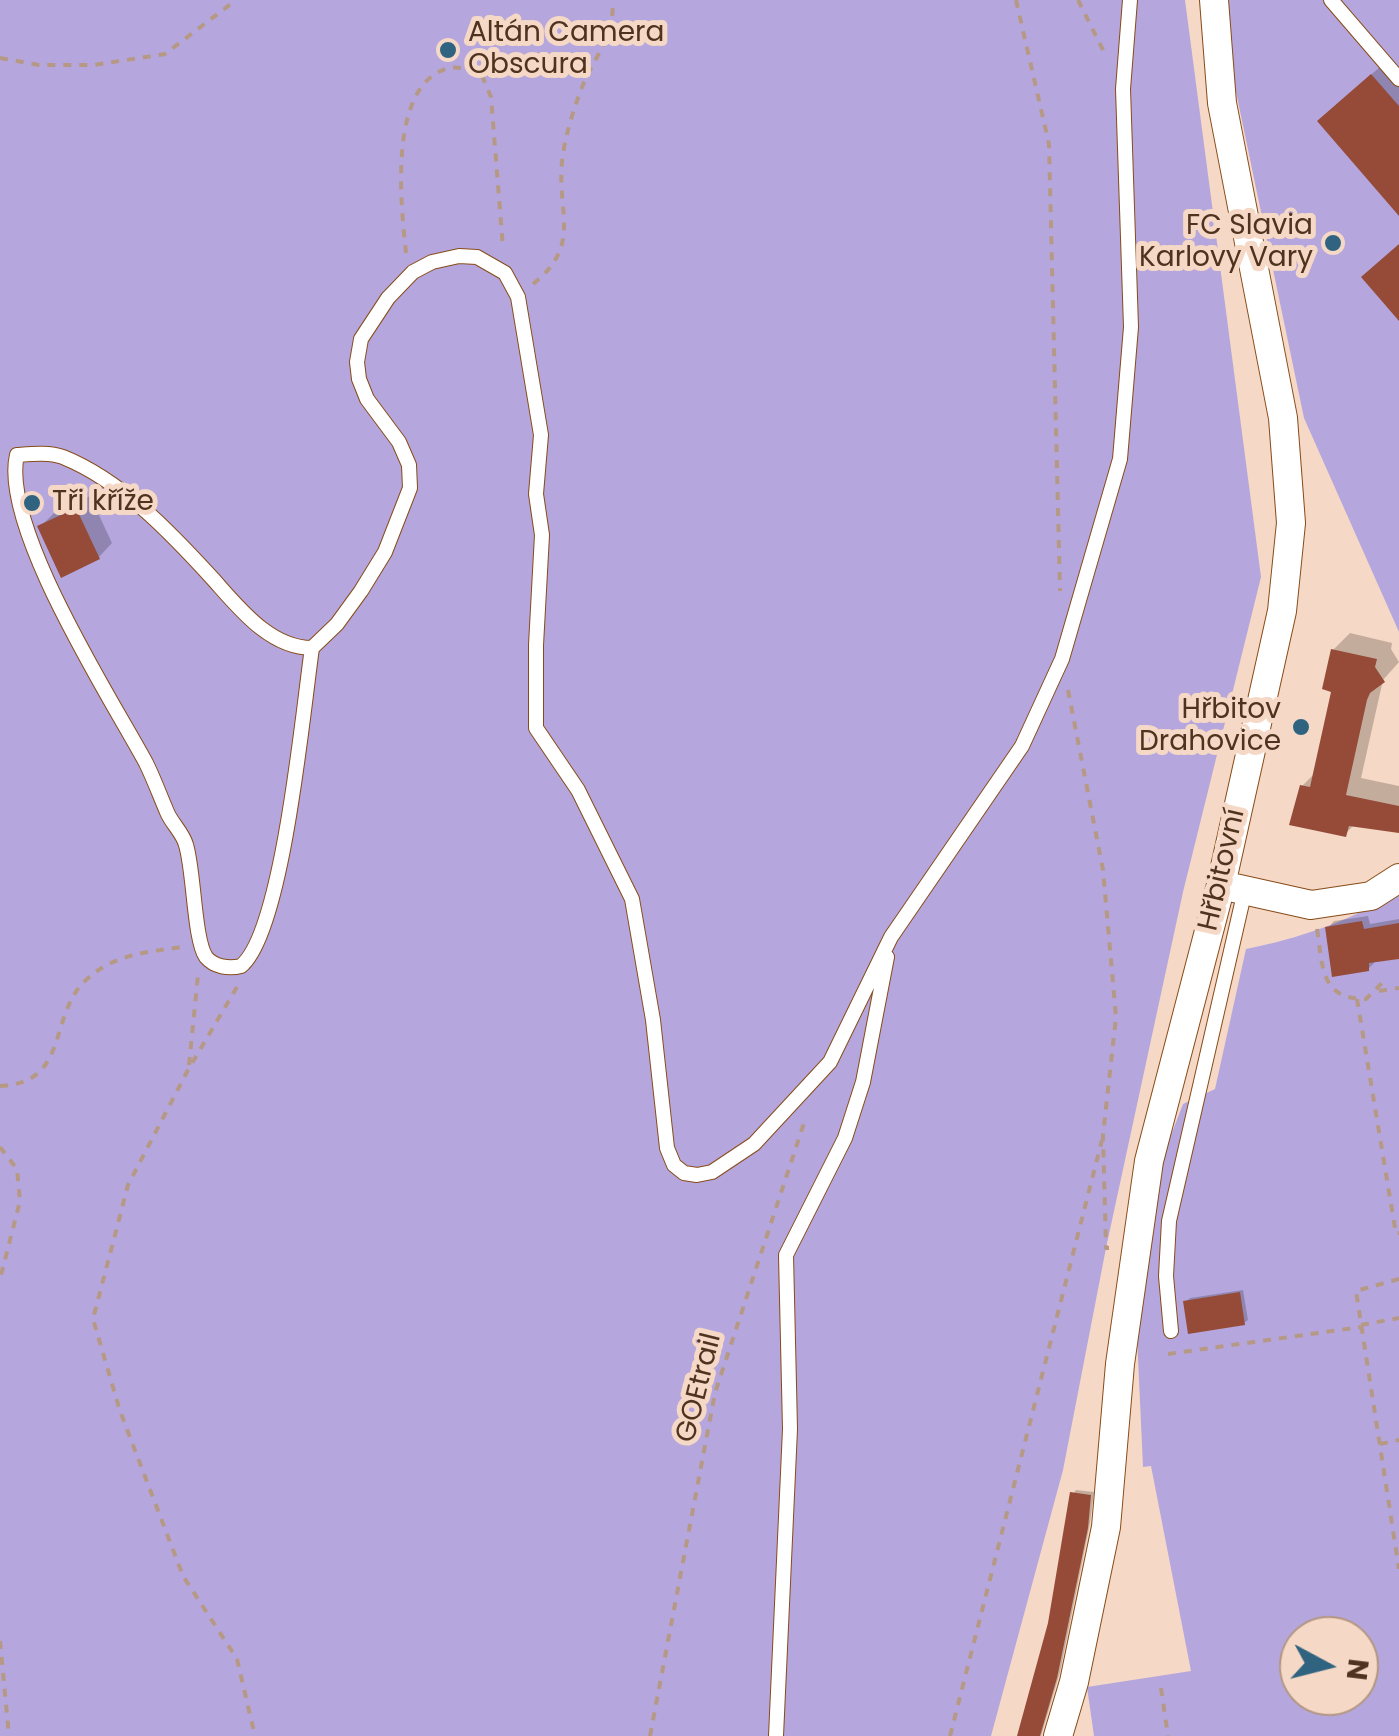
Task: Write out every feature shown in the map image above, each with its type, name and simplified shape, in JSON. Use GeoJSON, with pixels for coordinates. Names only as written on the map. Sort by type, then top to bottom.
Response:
{"type":"FeatureCollection","features":[{"type":"Feature","properties":{"kind":"street","name":"Hřbitovní"},"geometry":{"type":"LineString","coordinates":[[1058,1736],[1074,1682],[1106,1527],[1120,1364],[1149,1162],[1233,887],[1282,611],[1290,523],[1283,418],[1222,103],[1214,0]]}},
{"type":"Feature","properties":{"kind":"street"},"geometry":{"type":"LineString","coordinates":[[1233,887],[1310,905],[1371,896],[1399,878]]}},
{"type":"Feature","properties":{"kind":"lane"},"geometry":{"type":"LineString","coordinates":[[17,548],[31,582],[76,663],[142,756],[168,815],[186,841],[200,944],[209,960],[226,968],[241,966],[254,951],[273,895],[312,648],[337,624],[361,592],[385,552],[410,488],[409,465],[399,442],[367,399],[359,378],[361,339],[388,298],[413,272],[432,262],[477,257],[505,273],[518,296],[541,435],[536,494],[542,534],[536,728],[578,790],[632,899],[653,1020],[667,1148],[674,1165],[684,1173],[697,1176],[712,1172],[754,1144],[830,1062],[891,937],[1022,746],[1062,658],[1120,459],[1132,327],[1123,89],[1130,0]]}},
{"type":"Feature","properties":{"kind":"lane"},"geometry":{"type":"LineString","coordinates":[[1331,0],[1399,79]]}},
{"type":"Feature","properties":{"kind":"lane"},"geometry":{"type":"LineString","coordinates":[[10,531],[3,490],[9,464],[17,455],[62,457],[126,494],[263,630],[295,648],[312,648]]}},
{"type":"Feature","properties":{"kind":"lane"},"geometry":{"type":"LineString","coordinates":[[1170,1331],[1166,1276],[1170,1221],[1233,887]]}},
{"type":"Feature","properties":{"kind":"lane"},"geometry":{"type":"LineString","coordinates":[[776,1736],[790,1429],[786,1255],[845,1138],[863,1082],[891,937]]}},
{"type":"Feature","properties":{"kind":"path"},"geometry":{"type":"LineString","coordinates":[[0,58],[39,64],[94,65],[165,54],[236,0]]}},
{"type":"Feature","properties":{"kind":"path"},"geometry":{"type":"LineString","coordinates":[[518,296],[554,268],[565,234],[562,162],[582,87],[613,28],[614,0]]}},
{"type":"Feature","properties":{"kind":"path"},"geometry":{"type":"LineString","coordinates":[[1016,0],[1049,144],[1060,599]]}},
{"type":"Feature","properties":{"kind":"path"},"geometry":{"type":"LineString","coordinates":[[1078,0],[1123,89]]}},
{"type":"Feature","properties":{"kind":"path"},"geometry":{"type":"LineString","coordinates":[[407,264],[402,209],[404,134],[416,91],[433,76],[452,67],[480,71],[491,97],[505,273]]}},
{"type":"Feature","properties":{"kind":"path"},"geometry":{"type":"LineString","coordinates":[[1062,658],[1105,888],[1116,1017],[1103,1135],[1106,1248],[1136,1252]]}},
{"type":"Feature","properties":{"kind":"path"},"geometry":{"type":"LineString","coordinates":[[1310,905],[1325,978],[1332,988],[1347,998],[1357,999],[1399,988]]}},
{"type":"Feature","properties":{"kind":"path"},"geometry":{"type":"LineString","coordinates":[[0,1086],[30,1080],[52,1057],[72,997],[96,971],[128,955],[200,944],[188,1070]]}},
{"type":"Feature","properties":{"kind":"path"},"geometry":{"type":"LineString","coordinates":[[254,951],[128,1185],[93,1318],[120,1410],[182,1576],[237,1659],[256,1736]]}},
{"type":"Feature","properties":{"kind":"path"},"geometry":{"type":"LineString","coordinates":[[1377,992],[1385,980]]}},
{"type":"Feature","properties":{"kind":"path"},"geometry":{"type":"LineString","coordinates":[[1357,999],[1399,1234]]}},
{"type":"Feature","properties":{"kind":"path","name":"GOEtrail"},"geometry":{"type":"LineString","coordinates":[[650,1736],[714,1393],[809,1110]]}},
{"type":"Feature","properties":{"kind":"path"},"geometry":{"type":"LineString","coordinates":[[950,1736],[1103,1135]]}},
{"type":"Feature","properties":{"kind":"path"},"geometry":{"type":"LineString","coordinates":[[0,1147],[17,1169],[20,1202],[0,1279]]}},
{"type":"Feature","properties":{"kind":"path"},"geometry":{"type":"LineString","coordinates":[[1399,1279],[1356,1291],[1399,1570]]}},
{"type":"Feature","properties":{"kind":"path"},"geometry":{"type":"LineString","coordinates":[[1168,1354],[1399,1318]]}},
{"type":"Feature","properties":{"kind":"path"},"geometry":{"type":"LineString","coordinates":[[1380,1444],[1399,1440]]}},
{"type":"Feature","properties":{"kind":"path"},"geometry":{"type":"LineString","coordinates":[[0,1640],[9,1736]]}},
{"type":"Feature","properties":{"kind":"path"},"geometry":{"type":"LineString","coordinates":[[1161,1688],[1168,1736]]}},
{"type":"Feature","properties":{"kind":"shaded area"},"geometry":{"type":"Polygon","coordinates":[[[0,0],[1185,0],[1261,577],[1183,892],[1106,1248],[1063,1470],[991,1736],[0,1736],[0,0]]]}},
{"type":"Feature","properties":{"kind":"shaded area","name":"FC Slavia Karlovy Vary"},"geometry":{"type":"Polygon","coordinates":[[[1225,0],[1399,0],[1399,632],[1304,418],[1231,68],[1225,0]]]}},
{"type":"Feature","properties":{"kind":"shaded area"},"geometry":{"type":"Polygon","coordinates":[[[1399,890],[1399,1736],[1094,1736],[1087,1687],[1191,1671],[1151,1466],[1143,1467],[1137,1336],[1161,1161],[1183,1104],[1215,1089],[1246,949],[1325,927],[1399,890]]]}},
{"type":"Feature","properties":{"kind":"building"},"geometry":{"type":"Polygon","coordinates":[[[1371,74],[1399,106],[1399,216],[1317,121],[1371,74]]]}},
{"type":"Feature","properties":{"kind":"building"},"geometry":{"type":"Polygon","coordinates":[[[1399,244],[1399,321],[1361,277],[1399,244]]]}},
{"type":"Feature","properties":{"kind":"building"},"geometry":{"type":"Polygon","coordinates":[[[76,508],[100,559],[61,578],[37,526],[76,508]]]}},
{"type":"Feature","properties":{"kind":"building"},"geometry":{"type":"Polygon","coordinates":[[[1331,649],[1377,659],[1375,667],[1385,682],[1367,700],[1346,795],[1399,806],[1399,833],[1349,826],[1346,837],[1289,825],[1300,785],[1310,787],[1331,692],[1322,689],[1331,649]]]}},
{"type":"Feature","properties":{"kind":"building"},"geometry":{"type":"Polygon","coordinates":[[[1362,921],[1364,929],[1399,923],[1399,959],[1369,963],[1369,971],[1332,977],[1325,927],[1362,921]]]}},
{"type":"Feature","properties":{"kind":"building"},"geometry":{"type":"Polygon","coordinates":[[[1240,1292],[1245,1325],[1188,1334],[1183,1301],[1240,1292]]]}},
{"type":"Feature","properties":{"kind":"building"},"geometry":{"type":"Polygon","coordinates":[[[1070,1492],[1091,1495],[1088,1528],[1057,1678],[1040,1736],[1017,1736],[1048,1623],[1070,1492]]]}},
{"type":"Feature","properties":{"kind":"place","name":"Altán Camera Obscura"},"geometry":{"type":"Point","coordinates":[448,50]}},
{"type":"Feature","properties":{"kind":"place","name":"FC Slavia Karlovy Vary"},"geometry":{"type":"Point","coordinates":[1333,243]}},
{"type":"Feature","properties":{"kind":"place","name":"Tři kříže"},"geometry":{"type":"Point","coordinates":[32,503]}},
{"type":"Feature","properties":{"kind":"place","name":"Hřbitov Drahovice"},"geometry":{"type":"Point","coordinates":[1301,727]}}]}
